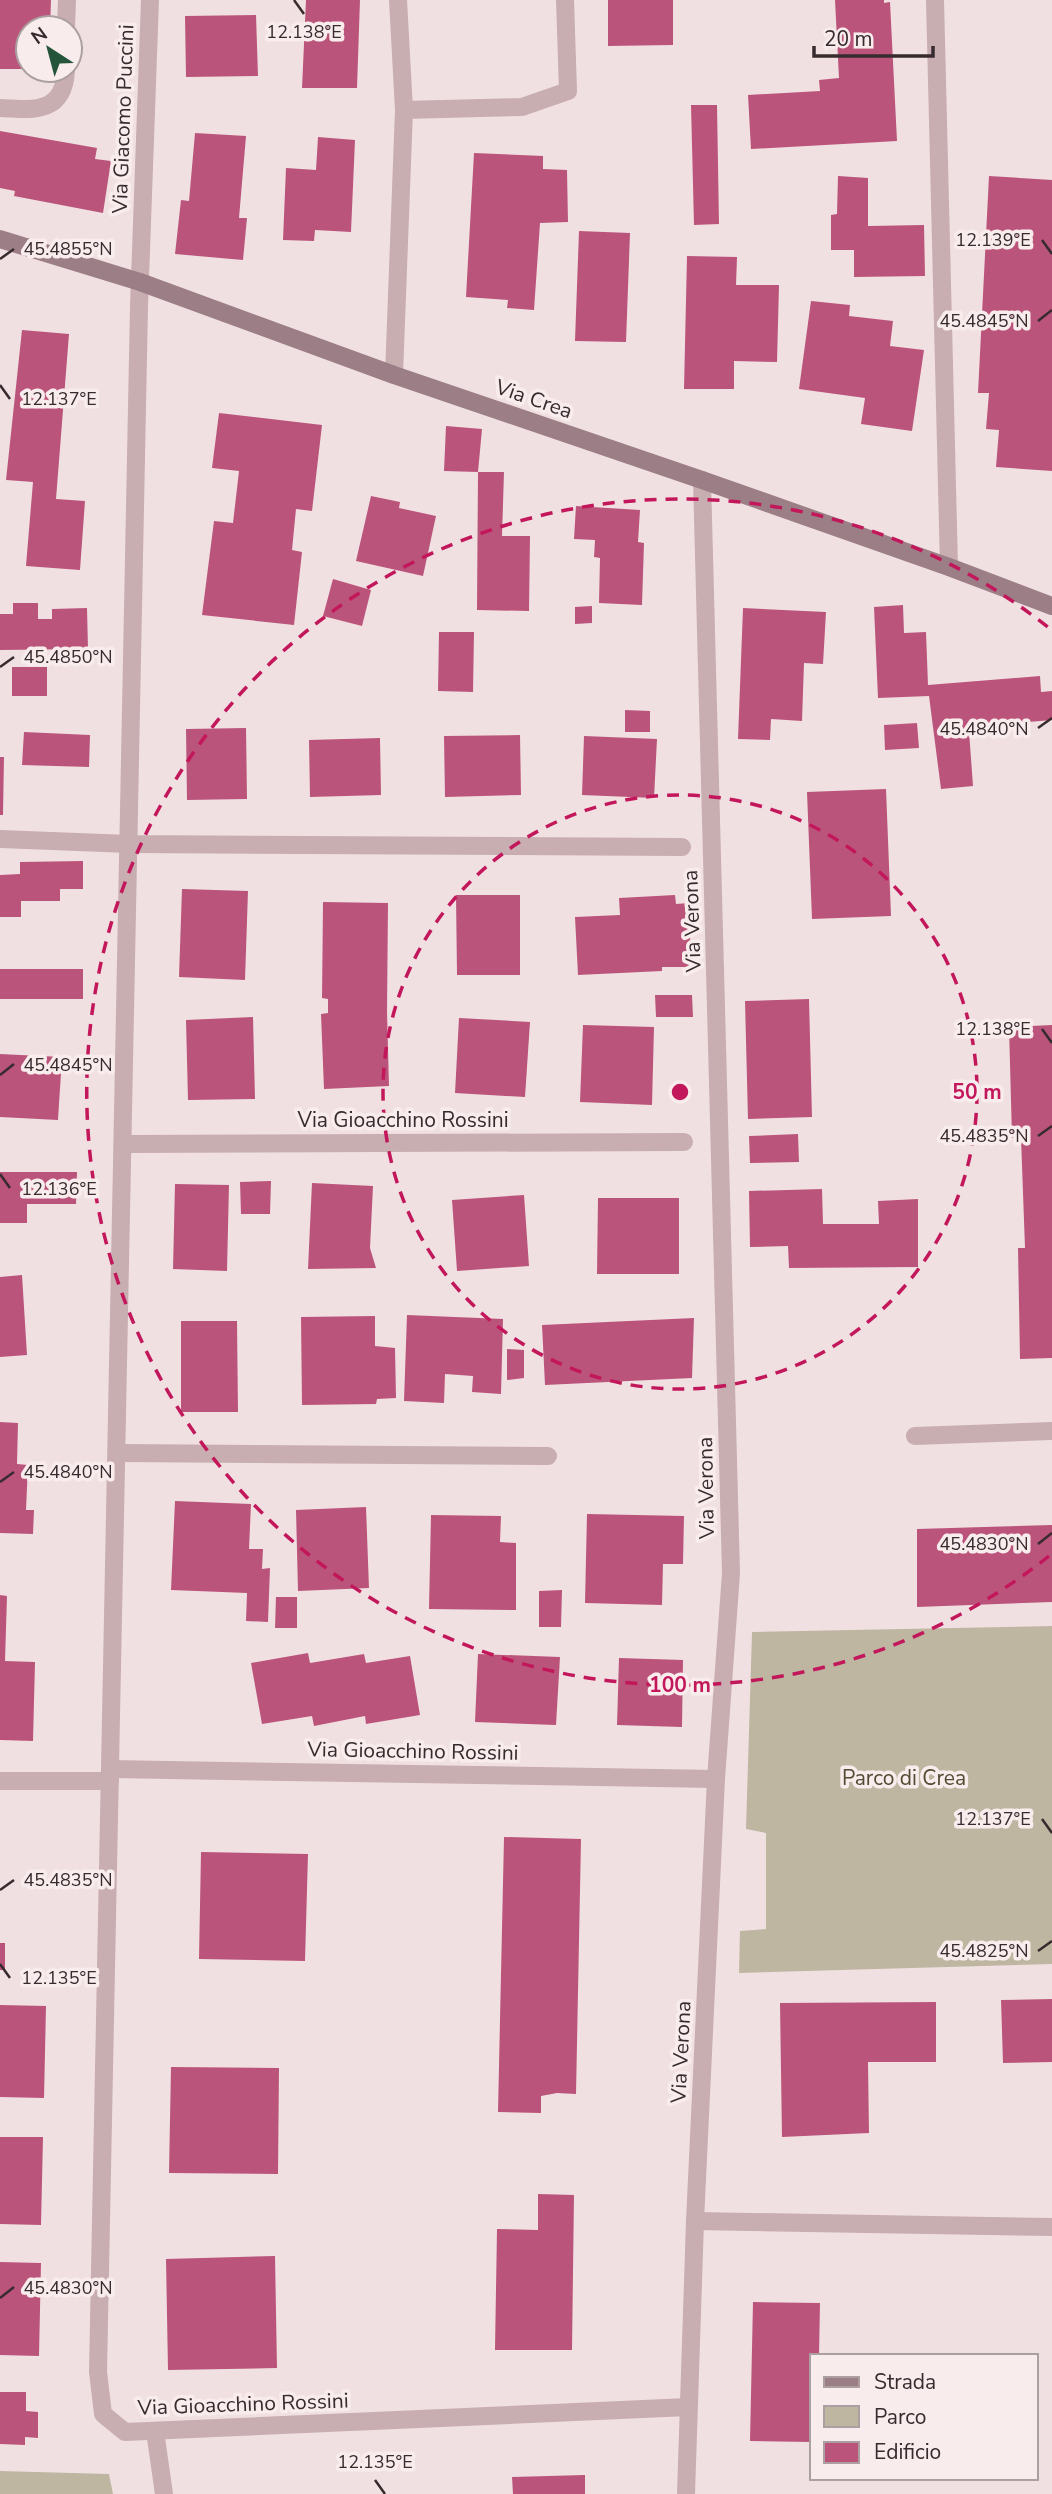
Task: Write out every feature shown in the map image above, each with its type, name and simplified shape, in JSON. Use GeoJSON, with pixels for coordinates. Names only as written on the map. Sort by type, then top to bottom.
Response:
{"type":"FeatureCollection","features":[{"type":"Feature","properties":{"kind":"street","name":"Via Giacomo Puccini"},"geometry":{"type":"LineString","coordinates":[[140,282],[150,0]]}},
{"type":"Feature","properties":{"kind":"street"},"geometry":{"type":"LineString","coordinates":[[394,375],[404,110],[398,0]]}},
{"type":"Feature","properties":{"kind":"street"},"geometry":{"type":"LineString","coordinates":[[404,110],[522,107],[568,91],[565,0]]}},
{"type":"Feature","properties":{"kind":"street"},"geometry":{"type":"LineString","coordinates":[[935,0],[949,567]]}},
{"type":"Feature","properties":{"kind":"street"},"geometry":{"type":"LineString","coordinates":[[0,108],[33,110],[44,107],[54,101],[65,84]]}},
{"type":"Feature","properties":{"kind":"street","name":"Via Crea"},"geometry":{"type":"LineString","coordinates":[[0,239],[140,282],[394,375],[702,480],[1052,606]]}},
{"type":"Feature","properties":{"kind":"street","name":"Via Gioacchino Rossini"},"geometry":{"type":"LineString","coordinates":[[140,282],[98,2372],[103,2413],[125,2432],[688,2407]]}},
{"type":"Feature","properties":{"kind":"street","name":"Via Verona"},"geometry":{"type":"LineString","coordinates":[[687,2494],[695,2221],[716,1779],[731,1573],[702,480]]}},
{"type":"Feature","properties":{"kind":"street"},"geometry":{"type":"LineString","coordinates":[[0,839],[129,844],[682,847]]}},
{"type":"Feature","properties":{"kind":"street","name":"Via Gioacchino Rossini"},"geometry":{"type":"LineString","coordinates":[[122,1144],[684,1142]]}},
{"type":"Feature","properties":{"kind":"street"},"geometry":{"type":"LineString","coordinates":[[915,1436],[1052,1431]]}},
{"type":"Feature","properties":{"kind":"street"},"geometry":{"type":"LineString","coordinates":[[118,1453],[548,1456]]}},
{"type":"Feature","properties":{"kind":"street","name":"Via Gioacchino Rossini"},"geometry":{"type":"LineString","coordinates":[[0,1781],[110,1775],[716,1779]]}},
{"type":"Feature","properties":{"kind":"street"},"geometry":{"type":"LineString","coordinates":[[695,2221],[1052,2227]]}},
{"type":"Feature","properties":{"kind":"street"},"geometry":{"type":"LineString","coordinates":[[155,2431],[164,2494]]}},
{"type":"Feature","properties":{"kind":"green space","name":"Parco di Crea"},"geometry":{"type":"Polygon","coordinates":[[[1052,1626],[1052,1964],[739,1973],[740,1931],[766,1929],[766,1833],[746,1829],[752,1632],[1052,1626]]]}},
{"type":"Feature","properties":{"kind":"green space"},"geometry":{"type":"Polygon","coordinates":[[[0,2471],[109,2474],[113,2494],[0,2494],[0,2471]]]}},
{"type":"Feature","properties":{"kind":"building"},"geometry":{"type":"Polygon","coordinates":[[[0,0],[51,0],[50,14],[14,14],[14,69],[0,69],[0,0]]]}},
{"type":"Feature","properties":{"kind":"building"},"geometry":{"type":"Polygon","coordinates":[[[306,0],[360,0],[357,88],[302,88],[306,0]]]}},
{"type":"Feature","properties":{"kind":"building"},"geometry":{"type":"Polygon","coordinates":[[[608,0],[673,0],[673,45],[608,46],[608,0]]]}},
{"type":"Feature","properties":{"kind":"building"},"geometry":{"type":"Polygon","coordinates":[[[835,0],[890,2],[897,141],[751,149],[748,95],[820,91],[819,80],[839,78],[835,0]]]}},
{"type":"Feature","properties":{"kind":"building"},"geometry":{"type":"Polygon","coordinates":[[[256,15],[258,76],[186,77],[185,16],[256,15]]]}},
{"type":"Feature","properties":{"kind":"building"},"geometry":{"type":"Polygon","coordinates":[[[691,105],[717,105],[719,224],[694,225],[691,105]]]}},
{"type":"Feature","properties":{"kind":"building"},"geometry":{"type":"Polygon","coordinates":[[[0,131],[97,148],[95,159],[111,161],[103,213],[14,196],[15,191],[0,188],[0,131]]]}},
{"type":"Feature","properties":{"kind":"building"},"geometry":{"type":"Polygon","coordinates":[[[195,133],[246,136],[239,218],[247,218],[243,260],[175,254],[181,200],[189,201],[195,133]]]}},
{"type":"Feature","properties":{"kind":"building"},"geometry":{"type":"Polygon","coordinates":[[[318,137],[355,140],[351,232],[315,230],[314,241],[283,240],[286,168],[316,170],[318,137]]]}},
{"type":"Feature","properties":{"kind":"building"},"geometry":{"type":"Polygon","coordinates":[[[474,153],[543,156],[543,169],[567,170],[568,222],[540,223],[534,310],[507,308],[508,300],[466,297],[474,153]]]}},
{"type":"Feature","properties":{"kind":"building"},"geometry":{"type":"Polygon","coordinates":[[[838,176],[868,178],[868,226],[924,225],[925,276],[854,277],[854,250],[831,250],[831,215],[837,214],[838,176]]]}},
{"type":"Feature","properties":{"kind":"building"},"geometry":{"type":"Polygon","coordinates":[[[989,176],[1052,180],[1052,471],[996,467],[999,430],[986,429],[989,393],[978,393],[989,176]]]}},
{"type":"Feature","properties":{"kind":"building"},"geometry":{"type":"Polygon","coordinates":[[[579,231],[630,233],[626,342],[575,341],[579,231]]]}},
{"type":"Feature","properties":{"kind":"building"},"geometry":{"type":"Polygon","coordinates":[[[687,256],[737,257],[736,285],[779,285],[777,362],[734,361],[734,389],[684,389],[687,256]]]}},
{"type":"Feature","properties":{"kind":"building"},"geometry":{"type":"Polygon","coordinates":[[[811,301],[850,305],[849,316],[893,321],[890,346],[924,350],[912,431],[861,424],[865,398],[799,389],[811,301]]]}},
{"type":"Feature","properties":{"kind":"building"},"geometry":{"type":"Polygon","coordinates":[[[22,330],[69,334],[56,499],[85,501],[80,570],[26,566],[33,482],[6,480],[22,330]]]}},
{"type":"Feature","properties":{"kind":"building"},"geometry":{"type":"Polygon","coordinates":[[[219,413],[322,425],[312,511],[296,509],[292,550],[302,552],[294,625],[202,615],[214,521],[233,523],[239,471],[212,468],[219,413]]]}},
{"type":"Feature","properties":{"kind":"building"},"geometry":{"type":"Polygon","coordinates":[[[446,426],[482,429],[478,472],[444,471],[446,426]]]}},
{"type":"Feature","properties":{"kind":"building"},"geometry":{"type":"Polygon","coordinates":[[[478,472],[504,472],[502,536],[530,536],[529,611],[477,610],[478,472]]]}},
{"type":"Feature","properties":{"kind":"building"},"geometry":{"type":"Polygon","coordinates":[[[371,496],[400,502],[399,508],[436,516],[423,576],[356,561],[371,496]]]}},
{"type":"Feature","properties":{"kind":"building"},"geometry":{"type":"Polygon","coordinates":[[[576,506],[640,510],[638,542],[644,543],[642,605],[599,603],[600,558],[594,557],[595,540],[574,539],[576,506]]]}},
{"type":"Feature","properties":{"kind":"building"},"geometry":{"type":"Polygon","coordinates":[[[333,579],[371,590],[362,626],[323,616],[333,579]]]}},
{"type":"Feature","properties":{"kind":"building"},"geometry":{"type":"Polygon","coordinates":[[[13,603],[38,603],[38,619],[52,619],[52,609],[87,608],[88,649],[0,650],[0,614],[13,614],[13,603]]]}},
{"type":"Feature","properties":{"kind":"building"},"geometry":{"type":"Polygon","coordinates":[[[903,605],[904,633],[926,632],[928,685],[1040,676],[1041,692],[1052,691],[1052,720],[1002,724],[1002,728],[969,731],[973,786],[941,789],[929,696],[878,698],[874,607],[903,605]]]}},
{"type":"Feature","properties":{"kind":"building"},"geometry":{"type":"Polygon","coordinates":[[[592,606],[592,623],[575,624],[575,607],[592,606]]]}},
{"type":"Feature","properties":{"kind":"building"},"geometry":{"type":"Polygon","coordinates":[[[743,608],[826,612],[823,664],[804,663],[802,721],[771,719],[770,740],[738,739],[743,608]]]}},
{"type":"Feature","properties":{"kind":"building"},"geometry":{"type":"Polygon","coordinates":[[[439,632],[474,632],[473,692],[438,691],[439,632]]]}},
{"type":"Feature","properties":{"kind":"building"},"geometry":{"type":"Polygon","coordinates":[[[12,667],[47,667],[47,696],[12,696],[12,667]]]}},
{"type":"Feature","properties":{"kind":"building"},"geometry":{"type":"Polygon","coordinates":[[[625,710],[650,711],[650,732],[625,732],[625,710]]]}},
{"type":"Feature","properties":{"kind":"building"},"geometry":{"type":"Polygon","coordinates":[[[917,723],[919,748],[885,750],[884,725],[917,723]]]}},
{"type":"Feature","properties":{"kind":"building"},"geometry":{"type":"Polygon","coordinates":[[[246,728],[247,799],[187,800],[186,729],[246,728]]]}},
{"type":"Feature","properties":{"kind":"building"},"geometry":{"type":"Polygon","coordinates":[[[24,732],[90,735],[89,767],[22,765],[24,732]]]}},
{"type":"Feature","properties":{"kind":"building"},"geometry":{"type":"Polygon","coordinates":[[[520,735],[521,795],[445,797],[444,736],[520,735]]]}},
{"type":"Feature","properties":{"kind":"building"},"geometry":{"type":"Polygon","coordinates":[[[584,736],[657,739],[654,798],[582,795],[584,736]]]}},
{"type":"Feature","properties":{"kind":"building"},"geometry":{"type":"Polygon","coordinates":[[[380,738],[381,795],[310,797],[309,740],[380,738]]]}},
{"type":"Feature","properties":{"kind":"building"},"geometry":{"type":"Polygon","coordinates":[[[0,757],[4,757],[3,815],[0,815],[0,757]]]}},
{"type":"Feature","properties":{"kind":"building"},"geometry":{"type":"Polygon","coordinates":[[[886,789],[891,916],[812,919],[807,792],[886,789]]]}},
{"type":"Feature","properties":{"kind":"building"},"geometry":{"type":"Polygon","coordinates":[[[83,861],[83,889],[60,889],[60,901],[21,901],[21,917],[0,917],[0,875],[20,874],[20,862],[83,861]]]}},
{"type":"Feature","properties":{"kind":"building"},"geometry":{"type":"Polygon","coordinates":[[[182,889],[248,891],[245,980],[179,977],[182,889]]]}},
{"type":"Feature","properties":{"kind":"building"},"geometry":{"type":"Polygon","coordinates":[[[456,895],[520,895],[520,975],[457,975],[456,895]]]}},
{"type":"Feature","properties":{"kind":"building"},"geometry":{"type":"Polygon","coordinates":[[[675,895],[676,904],[689,903],[691,967],[578,975],[575,917],[620,915],[619,898],[675,895]]]}},
{"type":"Feature","properties":{"kind":"building"},"geometry":{"type":"Polygon","coordinates":[[[323,902],[388,903],[389,1086],[324,1089],[321,1014],[328,1013],[328,999],[322,998],[323,902]]]}},
{"type":"Feature","properties":{"kind":"building"},"geometry":{"type":"Polygon","coordinates":[[[0,969],[83,969],[83,999],[0,999],[0,969]]]}},
{"type":"Feature","properties":{"kind":"building"},"geometry":{"type":"Polygon","coordinates":[[[655,995],[692,995],[693,1017],[656,1017],[655,995]]]}},
{"type":"Feature","properties":{"kind":"building"},"geometry":{"type":"Polygon","coordinates":[[[809,999],[812,1117],[748,1119],[745,1001],[809,999]]]}},
{"type":"Feature","properties":{"kind":"building"},"geometry":{"type":"Polygon","coordinates":[[[253,1017],[255,1099],[188,1100],[186,1020],[253,1017]]]}},
{"type":"Feature","properties":{"kind":"building"},"geometry":{"type":"Polygon","coordinates":[[[459,1018],[530,1022],[525,1097],[455,1093],[459,1018]]]}},
{"type":"Feature","properties":{"kind":"building"},"geometry":{"type":"Polygon","coordinates":[[[583,1025],[654,1027],[652,1105],[580,1102],[583,1025]]]}},
{"type":"Feature","properties":{"kind":"building"},"geometry":{"type":"Polygon","coordinates":[[[1052,1025],[1052,1358],[1020,1359],[1018,1248],[1025,1248],[1021,1138],[1012,1138],[1009,1027],[1052,1025]]]}},
{"type":"Feature","properties":{"kind":"building"},"geometry":{"type":"Polygon","coordinates":[[[0,1054],[62,1057],[58,1120],[0,1117],[0,1054]]]}},
{"type":"Feature","properties":{"kind":"building"},"geometry":{"type":"Polygon","coordinates":[[[798,1134],[799,1162],[750,1163],[749,1136],[798,1134]]]}},
{"type":"Feature","properties":{"kind":"building"},"geometry":{"type":"Polygon","coordinates":[[[0,1172],[77,1172],[76,1204],[27,1204],[27,1223],[0,1223],[0,1172]]]}},
{"type":"Feature","properties":{"kind":"building"},"geometry":{"type":"Polygon","coordinates":[[[271,1181],[270,1214],[241,1214],[240,1182],[271,1181]]]}},
{"type":"Feature","properties":{"kind":"building"},"geometry":{"type":"Polygon","coordinates":[[[312,1183],[373,1186],[370,1248],[376,1268],[308,1269],[312,1183]]]}},
{"type":"Feature","properties":{"kind":"building"},"geometry":{"type":"Polygon","coordinates":[[[175,1184],[229,1185],[227,1271],[173,1269],[175,1184]]]}},
{"type":"Feature","properties":{"kind":"building"},"geometry":{"type":"Polygon","coordinates":[[[822,1189],[823,1224],[879,1224],[878,1201],[918,1199],[918,1267],[789,1268],[788,1246],[750,1247],[749,1191],[822,1189]]]}},
{"type":"Feature","properties":{"kind":"building"},"geometry":{"type":"Polygon","coordinates":[[[524,1195],[529,1266],[457,1271],[452,1200],[524,1195]]]}},
{"type":"Feature","properties":{"kind":"building"},"geometry":{"type":"Polygon","coordinates":[[[598,1198],[679,1198],[679,1274],[597,1274],[598,1198]]]}},
{"type":"Feature","properties":{"kind":"building"},"geometry":{"type":"Polygon","coordinates":[[[22,1275],[27,1355],[0,1357],[0,1277],[22,1275]]]}},
{"type":"Feature","properties":{"kind":"building"},"geometry":{"type":"Polygon","coordinates":[[[407,1315],[503,1319],[501,1394],[472,1392],[473,1376],[445,1374],[444,1403],[404,1401],[407,1315]]]}},
{"type":"Feature","properties":{"kind":"building"},"geometry":{"type":"Polygon","coordinates":[[[375,1316],[375,1346],[395,1348],[396,1398],[377,1399],[376,1404],[302,1405],[301,1317],[375,1316]]]}},
{"type":"Feature","properties":{"kind":"building"},"geometry":{"type":"Polygon","coordinates":[[[694,1318],[692,1378],[545,1385],[542,1325],[694,1318]]]}},
{"type":"Feature","properties":{"kind":"building"},"geometry":{"type":"Polygon","coordinates":[[[181,1321],[237,1321],[238,1412],[181,1412],[181,1321]]]}},
{"type":"Feature","properties":{"kind":"building"},"geometry":{"type":"Polygon","coordinates":[[[507,1349],[524,1350],[524,1378],[507,1380],[507,1349]]]}},
{"type":"Feature","properties":{"kind":"building"},"geometry":{"type":"Polygon","coordinates":[[[0,1422],[18,1423],[17,1464],[28,1465],[26,1510],[34,1510],[33,1534],[0,1533],[0,1422]]]}},
{"type":"Feature","properties":{"kind":"building"},"geometry":{"type":"Polygon","coordinates":[[[175,1501],[251,1504],[249,1549],[263,1549],[262,1569],[270,1568],[268,1622],[246,1621],[247,1593],[171,1590],[175,1501]]]}},
{"type":"Feature","properties":{"kind":"building"},"geometry":{"type":"Polygon","coordinates":[[[366,1507],[369,1588],[298,1591],[296,1510],[366,1507]]]}},
{"type":"Feature","properties":{"kind":"building"},"geometry":{"type":"Polygon","coordinates":[[[587,1514],[684,1516],[683,1564],[663,1564],[662,1605],[585,1603],[587,1514]]]}},
{"type":"Feature","properties":{"kind":"building"},"geometry":{"type":"Polygon","coordinates":[[[431,1515],[501,1516],[500,1542],[516,1543],[516,1610],[429,1609],[431,1515]]]}},
{"type":"Feature","properties":{"kind":"building"},"geometry":{"type":"Polygon","coordinates":[[[1052,1525],[1052,1602],[917,1607],[917,1529],[1052,1525]]]}},
{"type":"Feature","properties":{"kind":"building"},"geometry":{"type":"Polygon","coordinates":[[[562,1590],[561,1627],[539,1627],[539,1591],[562,1590]]]}},
{"type":"Feature","properties":{"kind":"building"},"geometry":{"type":"Polygon","coordinates":[[[0,1595],[7,1596],[5,1661],[35,1662],[33,1741],[0,1740],[0,1595]]]}},
{"type":"Feature","properties":{"kind":"building"},"geometry":{"type":"Polygon","coordinates":[[[276,1597],[297,1597],[297,1628],[275,1628],[276,1597]]]}},
{"type":"Feature","properties":{"kind":"building"},"geometry":{"type":"Polygon","coordinates":[[[308,1653],[310,1663],[364,1654],[366,1663],[410,1656],[420,1715],[366,1724],[365,1716],[314,1726],[312,1716],[262,1724],[251,1663],[308,1653]]]}},
{"type":"Feature","properties":{"kind":"building"},"geometry":{"type":"Polygon","coordinates":[[[478,1654],[560,1657],[556,1725],[475,1722],[478,1654]]]}},
{"type":"Feature","properties":{"kind":"building"},"geometry":{"type":"Polygon","coordinates":[[[619,1658],[683,1660],[682,1727],[617,1725],[619,1658]]]}},
{"type":"Feature","properties":{"kind":"building"},"geometry":{"type":"Polygon","coordinates":[[[504,1837],[581,1839],[576,2094],[541,2096],[541,2113],[498,2112],[504,1837]]]}},
{"type":"Feature","properties":{"kind":"building"},"geometry":{"type":"Polygon","coordinates":[[[201,1852],[308,1854],[305,1961],[199,1959],[201,1852]]]}},
{"type":"Feature","properties":{"kind":"building"},"geometry":{"type":"Polygon","coordinates":[[[0,1943],[5,1943],[5,1970],[0,1970],[0,1943]]]}},
{"type":"Feature","properties":{"kind":"building"},"geometry":{"type":"Polygon","coordinates":[[[1052,1999],[1052,2062],[1003,2063],[1001,2000],[1052,1999]]]}},
{"type":"Feature","properties":{"kind":"building"},"geometry":{"type":"Polygon","coordinates":[[[936,2002],[936,2062],[868,2062],[869,2133],[782,2137],[780,2003],[936,2002]]]}},
{"type":"Feature","properties":{"kind":"building"},"geometry":{"type":"Polygon","coordinates":[[[0,2005],[46,2006],[44,2098],[0,2097],[0,2005]]]}},
{"type":"Feature","properties":{"kind":"building"},"geometry":{"type":"Polygon","coordinates":[[[171,2067],[279,2068],[278,2174],[169,2173],[171,2067]]]}},
{"type":"Feature","properties":{"kind":"building"},"geometry":{"type":"Polygon","coordinates":[[[0,2137],[43,2137],[41,2225],[0,2224],[0,2137]]]}},
{"type":"Feature","properties":{"kind":"building"},"geometry":{"type":"Polygon","coordinates":[[[538,2194],[574,2195],[572,2350],[495,2350],[497,2229],[538,2230],[538,2194]]]}},
{"type":"Feature","properties":{"kind":"building"},"geometry":{"type":"Polygon","coordinates":[[[275,2256],[277,2368],[168,2370],[166,2259],[275,2256]]]}},
{"type":"Feature","properties":{"kind":"building"},"geometry":{"type":"Polygon","coordinates":[[[0,2262],[41,2263],[39,2356],[0,2355],[0,2262]]]}},
{"type":"Feature","properties":{"kind":"building"},"geometry":{"type":"Polygon","coordinates":[[[753,2302],[820,2303],[819,2354],[810,2354],[810,2442],[750,2441],[753,2302]]]}},
{"type":"Feature","properties":{"kind":"building"},"geometry":{"type":"Polygon","coordinates":[[[0,2392],[26,2392],[26,2411],[38,2412],[38,2438],[25,2437],[25,2445],[0,2444],[0,2392]]]}},
{"type":"Feature","properties":{"kind":"building"},"geometry":{"type":"Polygon","coordinates":[[[585,2475],[585,2494],[513,2494],[512,2477],[585,2475]]]}}]}
